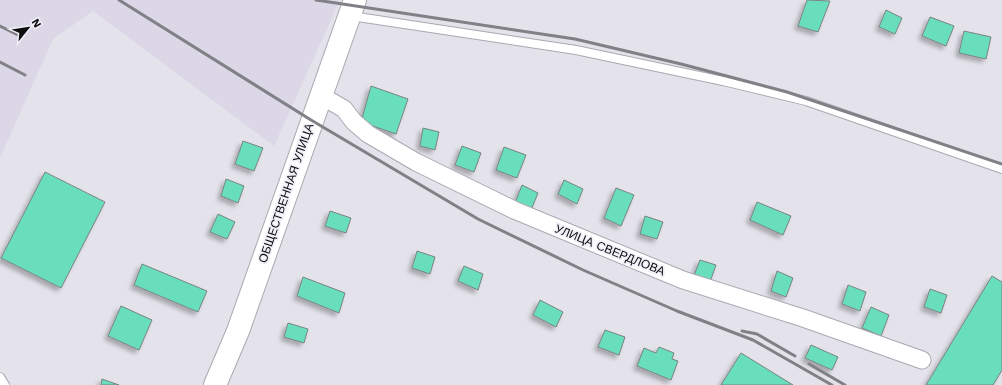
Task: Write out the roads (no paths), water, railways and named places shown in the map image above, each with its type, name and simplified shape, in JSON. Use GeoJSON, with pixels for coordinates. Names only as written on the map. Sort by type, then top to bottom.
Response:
{"type":"FeatureCollection","features":[{"type":"Feature","properties":{"kind":"main road","name":"ОБЩЕСТВЕННАЯ УЛИЦА"},"geometry":{"type":"LineString","coordinates":[[215,385],[238,331],[320,95],[352,8]]}},
{"type":"Feature","properties":{"kind":"street","name":"УЛИЦА СВЕРДЛОВА"},"geometry":{"type":"LineString","coordinates":[[320,95],[344,109],[354,122],[368,134],[416,162],[514,210],[683,280],[803,318],[922,360]]}},
{"type":"Feature","properties":{"kind":"lane"},"geometry":{"type":"LineString","coordinates":[[352,8],[576,50],[806,101],[1002,169]]}},
{"type":"Feature","properties":{"kind":"lane"},"geometry":{"type":"LineString","coordinates":[[0,376],[5,385]]}},
{"type":"Feature","properties":{"kind":"railway"},"geometry":{"type":"LineString","coordinates":[[119,0],[311,120],[478,219],[583,270],[677,311],[753,340],[832,385]]}},
{"type":"Feature","properties":{"kind":"railway"},"geometry":{"type":"LineString","coordinates":[[316,0],[575,39],[681,64],[787,92],[1002,164]]}},
{"type":"Feature","properties":{"kind":"railway"},"geometry":{"type":"LineString","coordinates":[[0,26],[18,35]]}},
{"type":"Feature","properties":{"kind":"railway"},"geometry":{"type":"LineString","coordinates":[[0,62],[25,75]]}},
{"type":"Feature","properties":{"kind":"railway"},"geometry":{"type":"LineString","coordinates":[[742,331],[757,334],[795,356]]}},
{"type":"Feature","properties":{"kind":"railway"},"geometry":{"type":"LineString","coordinates":[[809,364],[845,385]]}}]}
